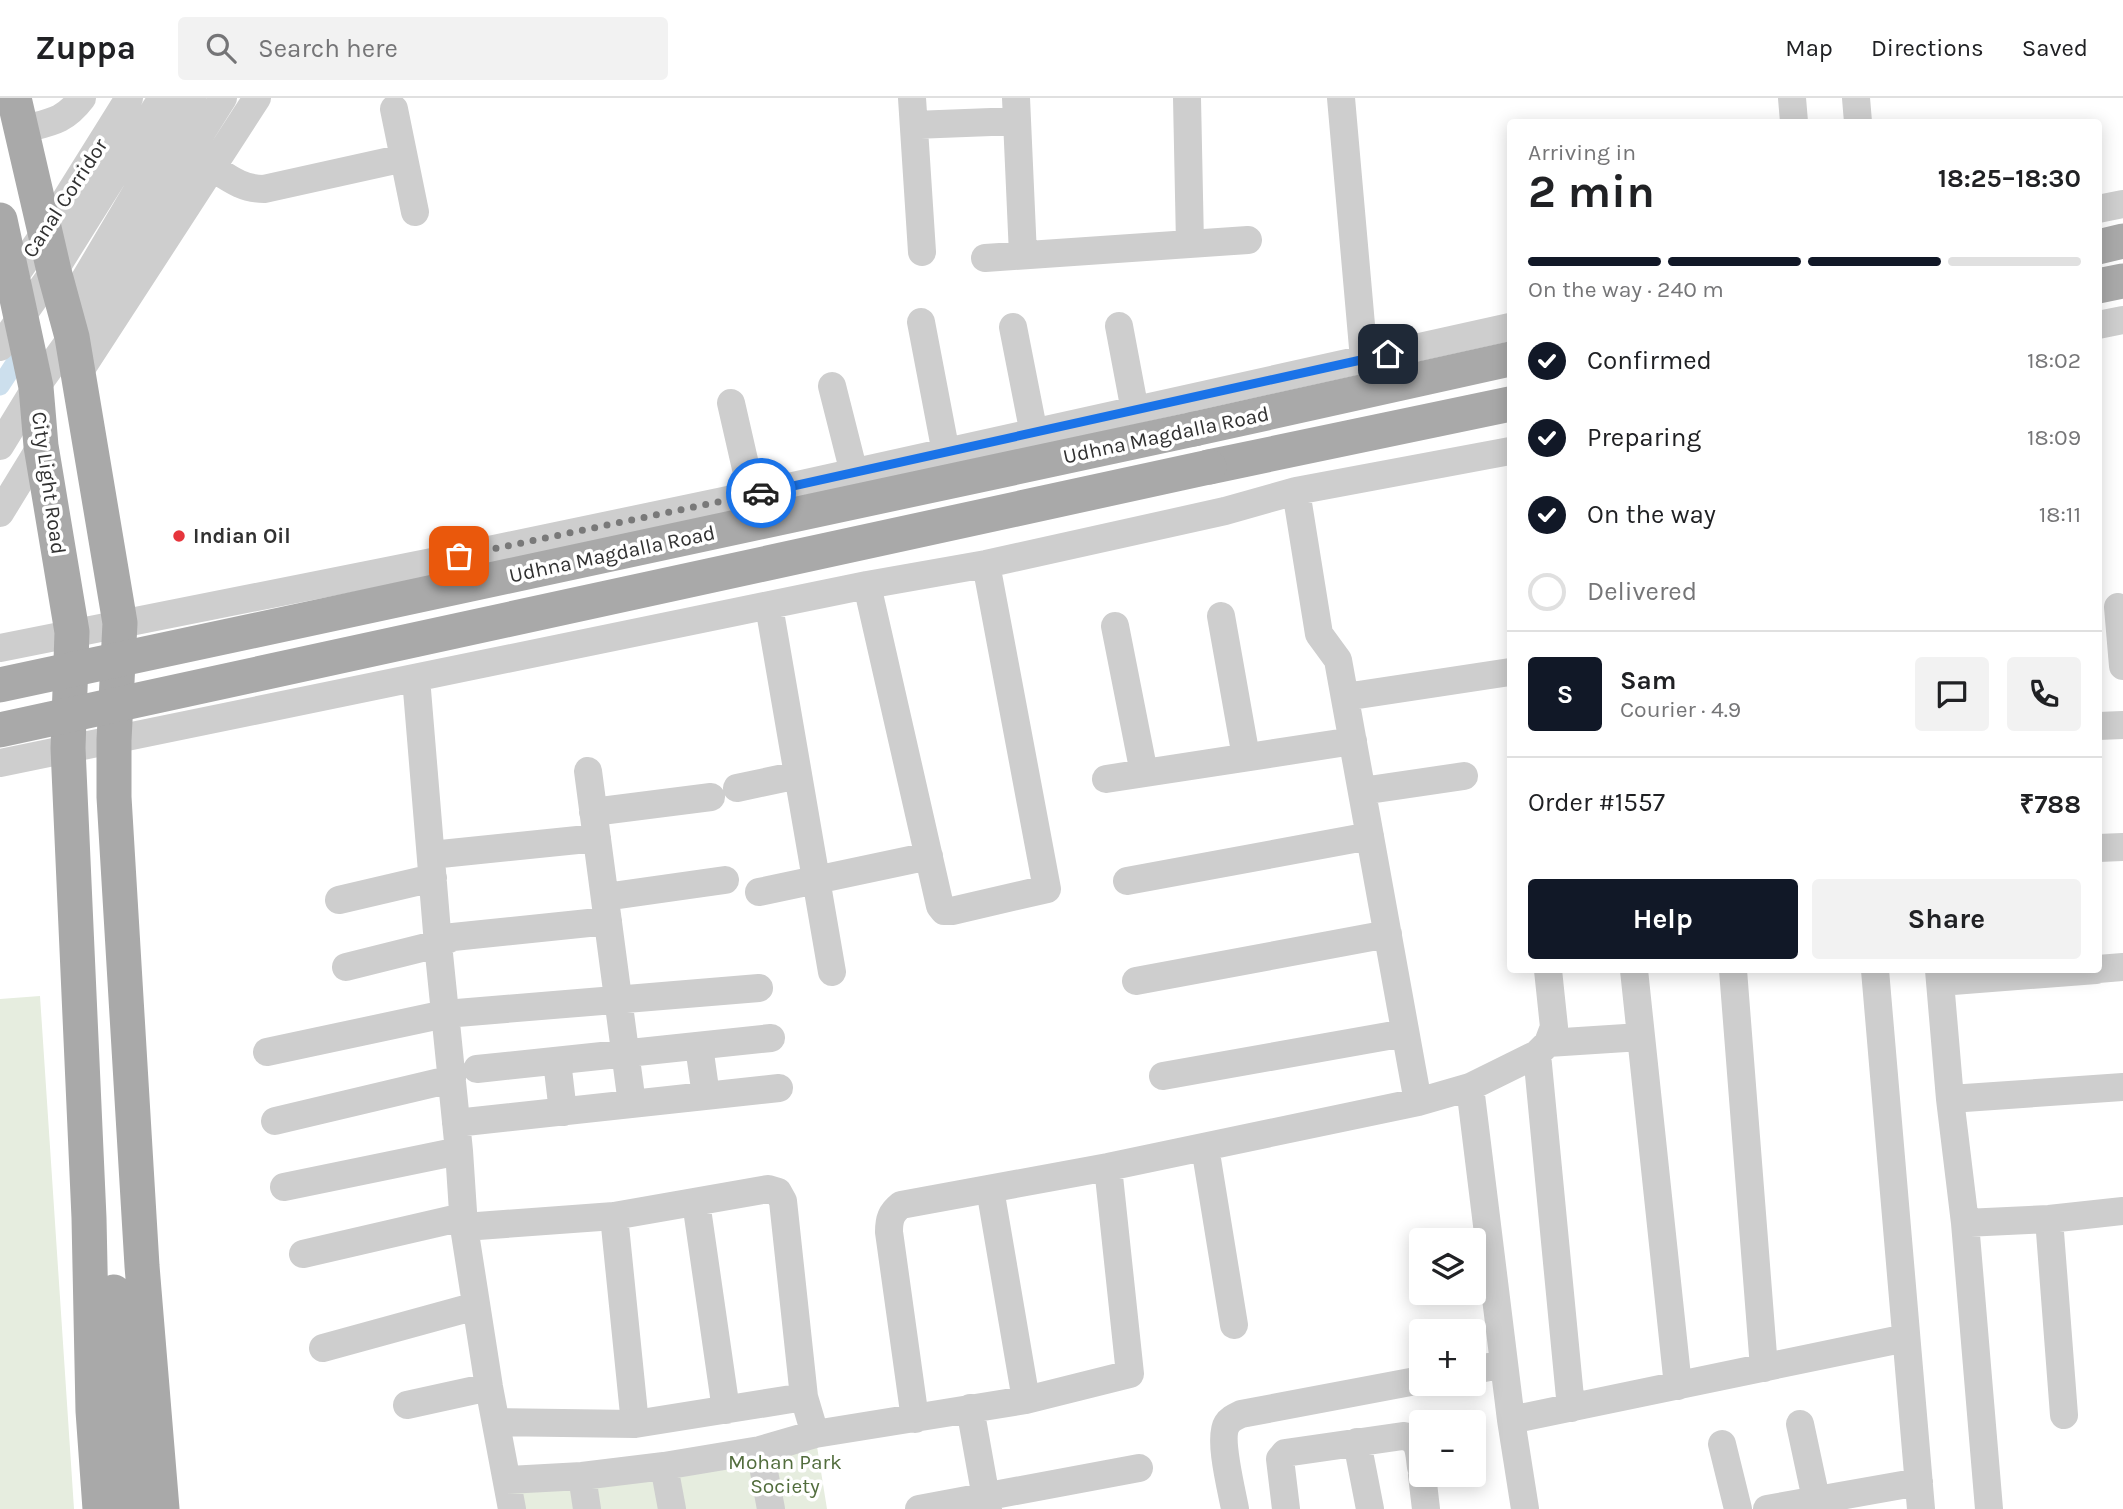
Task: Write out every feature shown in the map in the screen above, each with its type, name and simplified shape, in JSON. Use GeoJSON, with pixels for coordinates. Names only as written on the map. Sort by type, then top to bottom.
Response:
{"type":"FeatureCollection","features":[{"type":"Feature","properties":{"kind":"main road"},"geometry":{"type":"LineString","coordinates":[[17,114],[69,324],[120,623],[91,744],[89,1218],[93,1411],[100,1509]]}},
{"type":"Feature","properties":{"kind":"main road","name":"City Light Road"},"geometry":{"type":"LineString","coordinates":[[0,220],[11,298],[34,376],[41,446],[91,744]]}},
{"type":"Feature","properties":{"kind":"main road"},"geometry":{"type":"LineString","coordinates":[[2102,246],[2123,241]]}},
{"type":"Feature","properties":{"kind":"main road"},"geometry":{"type":"LineString","coordinates":[[2102,285],[2123,281]]}},
{"type":"Feature","properties":{"kind":"main road","name":"Udhna Magdalla Road"},"geometry":{"type":"LineString","coordinates":[[0,685],[1507,360]]}},
{"type":"Feature","properties":{"kind":"main road","name":"Udhna Magdalla Road"},"geometry":{"type":"LineString","coordinates":[[0,730],[1507,405]]}},
{"type":"Feature","properties":{"kind":"main road"},"geometry":{"type":"LineString","coordinates":[[91,744],[99,865],[111,901],[119,1221],[119,1408],[127,1509]]}},
{"type":"Feature","properties":{"kind":"main road"},"geometry":{"type":"LineString","coordinates":[[91,744],[114,797],[142,1266],[162,1509]]}},
{"type":"Feature","properties":{"kind":"main road"},"geometry":{"type":"LineString","coordinates":[[119,1221],[146,1509]]}},
{"type":"Feature","properties":{"kind":"street"},"geometry":{"type":"LineString","coordinates":[[17,114],[63,118],[82,98]]}},
{"type":"Feature","properties":{"kind":"street","name":"Canal Corridor"},"geometry":{"type":"LineString","coordinates":[[11,298],[46,231],[129,98]]}},
{"type":"Feature","properties":{"kind":"street"},"geometry":{"type":"LineString","coordinates":[[0,347],[11,298],[54,271],[162,98]]}},
{"type":"Feature","properties":{"kind":"street"},"geometry":{"type":"LineString","coordinates":[[69,324],[192,98]]}},
{"type":"Feature","properties":{"kind":"street"},"geometry":{"type":"LineString","coordinates":[[0,414],[34,376],[223,98]]}},
{"type":"Feature","properties":{"kind":"street"},"geometry":{"type":"LineString","coordinates":[[78,374],[257,98]]}},
{"type":"Feature","properties":{"kind":"street"},"geometry":{"type":"LineString","coordinates":[[1187,98],[1190,244]]}},
{"type":"Feature","properties":{"kind":"street"},"geometry":{"type":"LineString","coordinates":[[1341,98],[1364,359]]}},
{"type":"Feature","properties":{"kind":"street"},"geometry":{"type":"LineString","coordinates":[[1792,98],[1794,119]]}},
{"type":"Feature","properties":{"kind":"street"},"geometry":{"type":"LineString","coordinates":[[1856,98],[1858,119]]}},
{"type":"Feature","properties":{"kind":"street"},"geometry":{"type":"LineString","coordinates":[[394,109],[415,212]]}},
{"type":"Feature","properties":{"kind":"street"},"geometry":{"type":"LineString","coordinates":[[922,252],[913,112],[1016,109],[1023,255]]}},
{"type":"Feature","properties":{"kind":"street"},"geometry":{"type":"LineString","coordinates":[[213,168],[250,189],[264,189],[404,158]]}},
{"type":"Feature","properties":{"kind":"street"},"geometry":{"type":"LineString","coordinates":[[2102,208],[2123,204]]}},
{"type":"Feature","properties":{"kind":"street"},"geometry":{"type":"LineString","coordinates":[[985,258],[1248,240]]}},
{"type":"Feature","properties":{"kind":"street"},"geometry":{"type":"LineString","coordinates":[[2102,324],[2123,320]]}},
{"type":"Feature","properties":{"kind":"street"},"geometry":{"type":"LineString","coordinates":[[921,322],[946,453]]}},
{"type":"Feature","properties":{"kind":"street"},"geometry":{"type":"LineString","coordinates":[[1119,326],[1135,411]]}},
{"type":"Feature","properties":{"kind":"street"},"geometry":{"type":"LineString","coordinates":[[1013,327],[1034,434]]}},
{"type":"Feature","properties":{"kind":"street"},"geometry":{"type":"LineString","coordinates":[[0,648],[752,495],[1507,328]]}},
{"type":"Feature","properties":{"kind":"street"},"geometry":{"type":"LineString","coordinates":[[0,446],[34,376]]}},
{"type":"Feature","properties":{"kind":"street"},"geometry":{"type":"LineString","coordinates":[[832,386],[854,473]]}},
{"type":"Feature","properties":{"kind":"street"},"geometry":{"type":"LineString","coordinates":[[731,403],[752,495]]}},
{"type":"Feature","properties":{"kind":"street"},"geometry":{"type":"LineString","coordinates":[[0,513],[41,446]]}},
{"type":"Feature","properties":{"kind":"street"},"geometry":{"type":"LineString","coordinates":[[0,763],[867,585],[986,564],[1225,510],[1296,491],[1507,458]]}},
{"type":"Feature","properties":{"kind":"street"},"geometry":{"type":"LineString","coordinates":[[1296,491],[1319,634],[1338,660],[1418,1102]]}},
{"type":"Feature","properties":{"kind":"street"},"geometry":{"type":"LineString","coordinates":[[867,585],[940,906],[944,911],[1047,889],[986,564]]}},
{"type":"Feature","properties":{"kind":"street"},"geometry":{"type":"LineString","coordinates":[[769,606],[832,972]]}},
{"type":"Feature","properties":{"kind":"street"},"geometry":{"type":"LineString","coordinates":[[2119,607],[2123,666]]}},
{"type":"Feature","properties":{"kind":"street"},"geometry":{"type":"LineString","coordinates":[[1221,616],[1246,757]]}},
{"type":"Feature","properties":{"kind":"street"},"geometry":{"type":"LineString","coordinates":[[1115,626],[1144,773]]}},
{"type":"Feature","properties":{"kind":"street"},"geometry":{"type":"LineString","coordinates":[[1345,697],[1507,672]]}},
{"type":"Feature","properties":{"kind":"street"},"geometry":{"type":"LineString","coordinates":[[416,678],[445,1014],[465,1074],[458,1137],[463,1222],[489,1387],[512,1509]]}},
{"type":"Feature","properties":{"kind":"street"},"geometry":{"type":"LineString","coordinates":[[2102,726],[2123,725]]}},
{"type":"Feature","properties":{"kind":"street"},"geometry":{"type":"LineString","coordinates":[[1106,779],[1353,741]]}},
{"type":"Feature","properties":{"kind":"street"},"geometry":{"type":"LineString","coordinates":[[588,771],[632,1104]]}},
{"type":"Feature","properties":{"kind":"street"},"geometry":{"type":"LineString","coordinates":[[339,900],[432,866],[798,775]]}},
{"type":"Feature","properties":{"kind":"street"},"geometry":{"type":"LineString","coordinates":[[1362,791],[1464,776]]}},
{"type":"Feature","properties":{"kind":"street"},"geometry":{"type":"LineString","coordinates":[[1127,881],[1370,836]]}},
{"type":"Feature","properties":{"kind":"street"},"geometry":{"type":"LineString","coordinates":[[2102,848],[2123,847]]}},
{"type":"Feature","properties":{"kind":"street"},"geometry":{"type":"LineString","coordinates":[[760,892],[929,856]]}},
{"type":"Feature","properties":{"kind":"street"},"geometry":{"type":"LineString","coordinates":[[346,967],[438,944],[453,937],[606,909],[725,880]]}},
{"type":"Feature","properties":{"kind":"street"},"geometry":{"type":"LineString","coordinates":[[1136,981],[1388,934]]}},
{"type":"Feature","properties":{"kind":"street"},"geometry":{"type":"LineString","coordinates":[[2102,969],[2123,967]]}},
{"type":"Feature","properties":{"kind":"street"},"geometry":{"type":"LineString","coordinates":[[1548,973],[1554,1027],[1543,1049],[1571,1408]]}},
{"type":"Feature","properties":{"kind":"street"},"geometry":{"type":"LineString","coordinates":[[1634,973],[1678,1386]]}},
{"type":"Feature","properties":{"kind":"street"},"geometry":{"type":"LineString","coordinates":[[1733,973],[1764,1368]]}},
{"type":"Feature","properties":{"kind":"street"},"geometry":{"type":"LineString","coordinates":[[1767,1509],[1816,1499],[1920,1496],[1875,973]]}},
{"type":"Feature","properties":{"kind":"street"},"geometry":{"type":"LineString","coordinates":[[1989,1509],[1965,1223],[1950,1099],[1940,976],[2007,973]]}},
{"type":"Feature","properties":{"kind":"street"},"geometry":{"type":"LineString","coordinates":[[267,1052],[445,1014],[760,988]]}},
{"type":"Feature","properties":{"kind":"street"},"geometry":{"type":"LineString","coordinates":[[1163,1076],[1405,1033]]}},
{"type":"Feature","properties":{"kind":"street"},"geometry":{"type":"LineString","coordinates":[[915,1419],[889,1232],[889,1220],[893,1211],[901,1205],[1108,1167],[1418,1102],[1470,1087],[1543,1049],[1641,1037]]}},
{"type":"Feature","properties":{"kind":"street"},"geometry":{"type":"LineString","coordinates":[[275,1121],[465,1074],[557,1061],[771,1038]]}},
{"type":"Feature","properties":{"kind":"street"},"geometry":{"type":"LineString","coordinates":[[699,1046],[706,1096]]}},
{"type":"Feature","properties":{"kind":"street"},"geometry":{"type":"LineString","coordinates":[[557,1061],[563,1112]]}},
{"type":"Feature","properties":{"kind":"street"},"geometry":{"type":"LineString","coordinates":[[1470,1087],[1511,1420],[1525,1509]]}},
{"type":"Feature","properties":{"kind":"street"},"geometry":{"type":"LineString","coordinates":[[1950,1099],[2123,1087]]}},
{"type":"Feature","properties":{"kind":"street"},"geometry":{"type":"LineString","coordinates":[[284,1187],[458,1137],[563,1112],[779,1088]]}},
{"type":"Feature","properties":{"kind":"street"},"geometry":{"type":"LineString","coordinates":[[1205,1147],[1234,1325]]}},
{"type":"Feature","properties":{"kind":"street"},"geometry":{"type":"LineString","coordinates":[[507,1480],[582,1476],[760,1450],[815,1434],[1026,1400],[1130,1374],[1108,1167]]}},
{"type":"Feature","properties":{"kind":"street"},"geometry":{"type":"LineString","coordinates":[[303,1254],[463,1222],[614,1216],[768,1189],[778,1192],[781,1196],[804,1397],[815,1434]]}},
{"type":"Feature","properties":{"kind":"street"},"geometry":{"type":"LineString","coordinates":[[990,1189],[1026,1400]]}},
{"type":"Feature","properties":{"kind":"street"},"geometry":{"type":"LineString","coordinates":[[696,1202],[726,1410]]}},
{"type":"Feature","properties":{"kind":"street"},"geometry":{"type":"LineString","coordinates":[[1965,1223],[2049,1219],[2123,1211]]}},
{"type":"Feature","properties":{"kind":"street"},"geometry":{"type":"LineString","coordinates":[[614,1216],[635,1424]]}},
{"type":"Feature","properties":{"kind":"street"},"geometry":{"type":"LineString","coordinates":[[2049,1219],[2064,1415]]}},
{"type":"Feature","properties":{"kind":"street"},"geometry":{"type":"LineString","coordinates":[[323,1348],[476,1306]]}},
{"type":"Feature","properties":{"kind":"street"},"geometry":{"type":"LineString","coordinates":[[1511,1420],[1906,1338]]}},
{"type":"Feature","properties":{"kind":"street"},"geometry":{"type":"LineString","coordinates":[[1486,1368],[1504,1364]]}},
{"type":"Feature","properties":{"kind":"street"},"geometry":{"type":"LineString","coordinates":[[1234,1509],[1223,1439],[1225,1426],[1231,1419],[1409,1382]]}},
{"type":"Feature","properties":{"kind":"street"},"geometry":{"type":"LineString","coordinates":[[407,1405],[489,1387]]}},
{"type":"Feature","properties":{"kind":"street"},"geometry":{"type":"LineString","coordinates":[[496,1422],[635,1424],[804,1397]]}},
{"type":"Feature","properties":{"kind":"street"},"geometry":{"type":"LineString","coordinates":[[970,1408],[987,1503]]}},
{"type":"Feature","properties":{"kind":"street"},"geometry":{"type":"LineString","coordinates":[[1800,1424],[1816,1499]]}},
{"type":"Feature","properties":{"kind":"street"},"geometry":{"type":"LineString","coordinates":[[1286,1509],[1281,1456],[1291,1452],[1357,1442],[1409,1437]]}},
{"type":"Feature","properties":{"kind":"street"},"geometry":{"type":"LineString","coordinates":[[1357,1442],[1370,1509]]}},
{"type":"Feature","properties":{"kind":"street"},"geometry":{"type":"LineString","coordinates":[[1722,1444],[1738,1509]]}},
{"type":"Feature","properties":{"kind":"street"},"geometry":{"type":"LineString","coordinates":[[760,1450],[771,1509]]}},
{"type":"Feature","properties":{"kind":"street"},"geometry":{"type":"LineString","coordinates":[[664,1466],[672,1509]]}},
{"type":"Feature","properties":{"kind":"street"},"geometry":{"type":"LineString","coordinates":[[919,1509],[987,1503],[1139,1468]]}},
{"type":"Feature","properties":{"kind":"street"},"geometry":{"type":"LineString","coordinates":[[582,1476],[587,1509]]}},
{"type":"Feature","properties":{"kind":"street"},"geometry":{"type":"LineString","coordinates":[[1423,1487],[1426,1509]]}},
{"type":"Feature","properties":{"kind":"green space"},"geometry":{"type":"Polygon","coordinates":[[[40,996],[74,1509],[0,1509],[0,999],[40,996]]]}},
{"type":"Feature","properties":{"kind":"green space","name":"Mohan Park Society"},"geometry":{"type":"Polygon","coordinates":[[[815,1434],[827,1509],[512,1509],[508,1484],[815,1434]]]}},
{"type":"Feature","properties":{"kind":"waterway"},"geometry":{"type":"LineString","coordinates":[[0,386],[19,357]]}},
{"type":"Feature","properties":{"kind":"way so far"},"geometry":{"type":"LineString","coordinates":[[459,556],[761,493]]}},
{"type":"Feature","properties":{"kind":"place","name":"Indian Oil"},"geometry":{"type":"Point","coordinates":[179,536]}},
{"type":"Feature","properties":{"kind":"route"},"geometry":{"type":"LineString","coordinates":[[761,493],[1388,354]]}}]}
